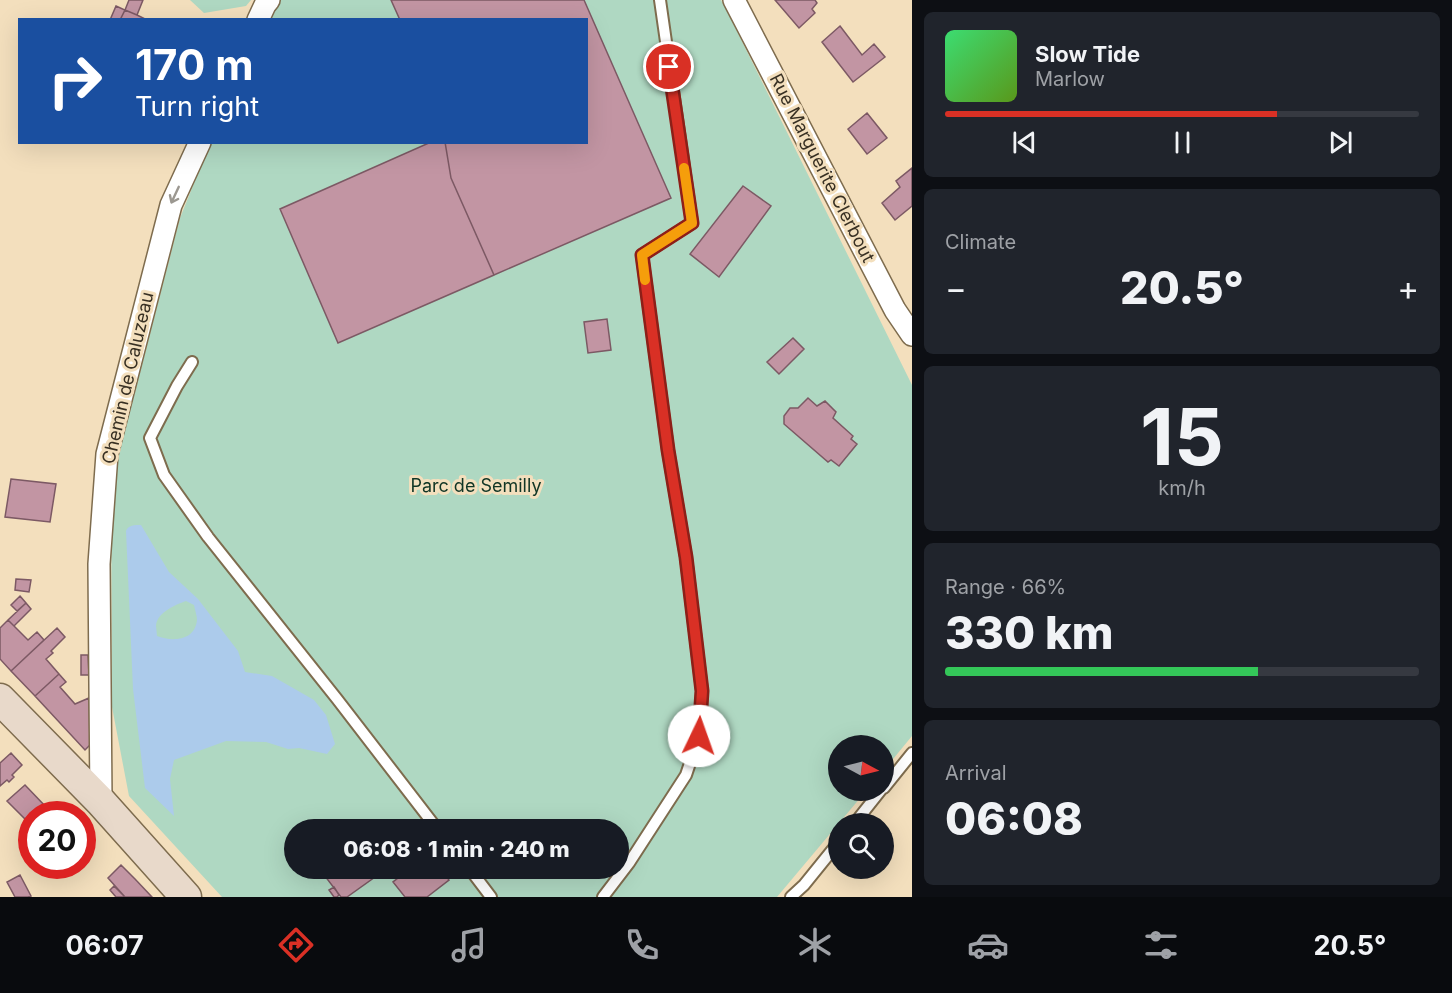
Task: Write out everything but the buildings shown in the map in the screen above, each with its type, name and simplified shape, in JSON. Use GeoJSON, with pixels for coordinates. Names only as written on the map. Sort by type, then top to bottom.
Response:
{"type":"FeatureCollection","features":[{"type":"Feature","properties":{"kind":"main road"},"geometry":{"type":"LineString","coordinates":[[0,699],[101,802],[186,897]]}},
{"type":"Feature","properties":{"kind":"street"},"geometry":{"type":"LineString","coordinates":[[259,18],[269,0]]}},
{"type":"Feature","properties":{"kind":"street","name":"Rue Marguerite Clerbout"},"geometry":{"type":"LineString","coordinates":[[734,0],[896,310],[912,335]]}},
{"type":"Feature","properties":{"kind":"street","name":"Chemin de Caluzeau"},"geometry":{"type":"LineString","coordinates":[[101,802],[99,564],[107,454],[171,205],[199,144]]}},
{"type":"Feature","properties":{"kind":"lane"},"geometry":{"type":"LineString","coordinates":[[603,897],[629,863],[686,775],[699,736],[702,691],[687,568],[668,450],[642,255],[692,223],[660,0]]}},
{"type":"Feature","properties":{"kind":"lane"},"geometry":{"type":"LineString","coordinates":[[192,362],[150,438],[164,475],[208,537],[430,819]]}},
{"type":"Feature","properties":{"kind":"lane"},"geometry":{"type":"LineString","coordinates":[[894,775],[912,753]]}},
{"type":"Feature","properties":{"kind":"lane"},"geometry":{"type":"LineString","coordinates":[[863,813],[872,801]]}},
{"type":"Feature","properties":{"kind":"lane"},"geometry":{"type":"LineString","coordinates":[[790,897],[804,885],[828,855]]}},
{"type":"Feature","properties":{"kind":"lane"},"geometry":{"type":"LineString","coordinates":[[477,879],[491,897]]}},
{"type":"Feature","properties":{"kind":"green space"},"geometry":{"type":"Polygon","coordinates":[[[190,0],[251,0],[246,6],[204,13],[190,0]]]}},
{"type":"Feature","properties":{"kind":"green space","name":"Parc de Semilly"},"geometry":{"type":"Polygon","coordinates":[[[278,0],[721,0],[912,385],[912,736],[894,758],[894,735],[828,735],[828,801],[858,801],[848,813],[828,813],[828,836],[777,897],[222,897],[129,796],[112,707],[111,485],[180,218],[210,144],[588,144],[588,18],[267,18],[278,0]]]}},
{"type":"Feature","properties":{"kind":"water"},"geometry":{"type":"Polygon","coordinates":[[[141,525],[169,572],[198,599],[238,651],[245,672],[272,676],[314,700],[326,715],[335,744],[327,754],[299,748],[288,749],[266,742],[226,741],[174,760],[170,779],[174,816],[145,788],[133,689],[126,531],[130,526],[141,525]],[[186,601],[163,613],[157,620],[157,636],[176,639],[192,632],[197,620],[194,605],[186,601]]]}},
{"type":"Feature","properties":{"kind":"slow traffic"},"geometry":{"type":"LineString","coordinates":[[645,280],[642,255],[692,223],[684,168]]}},
{"type":"Feature","properties":{"kind":"route"},"geometry":{"type":"LineString","coordinates":[[669,67],[692,223],[642,255],[668,450],[686,557],[702,691],[699,736]]}}]}
